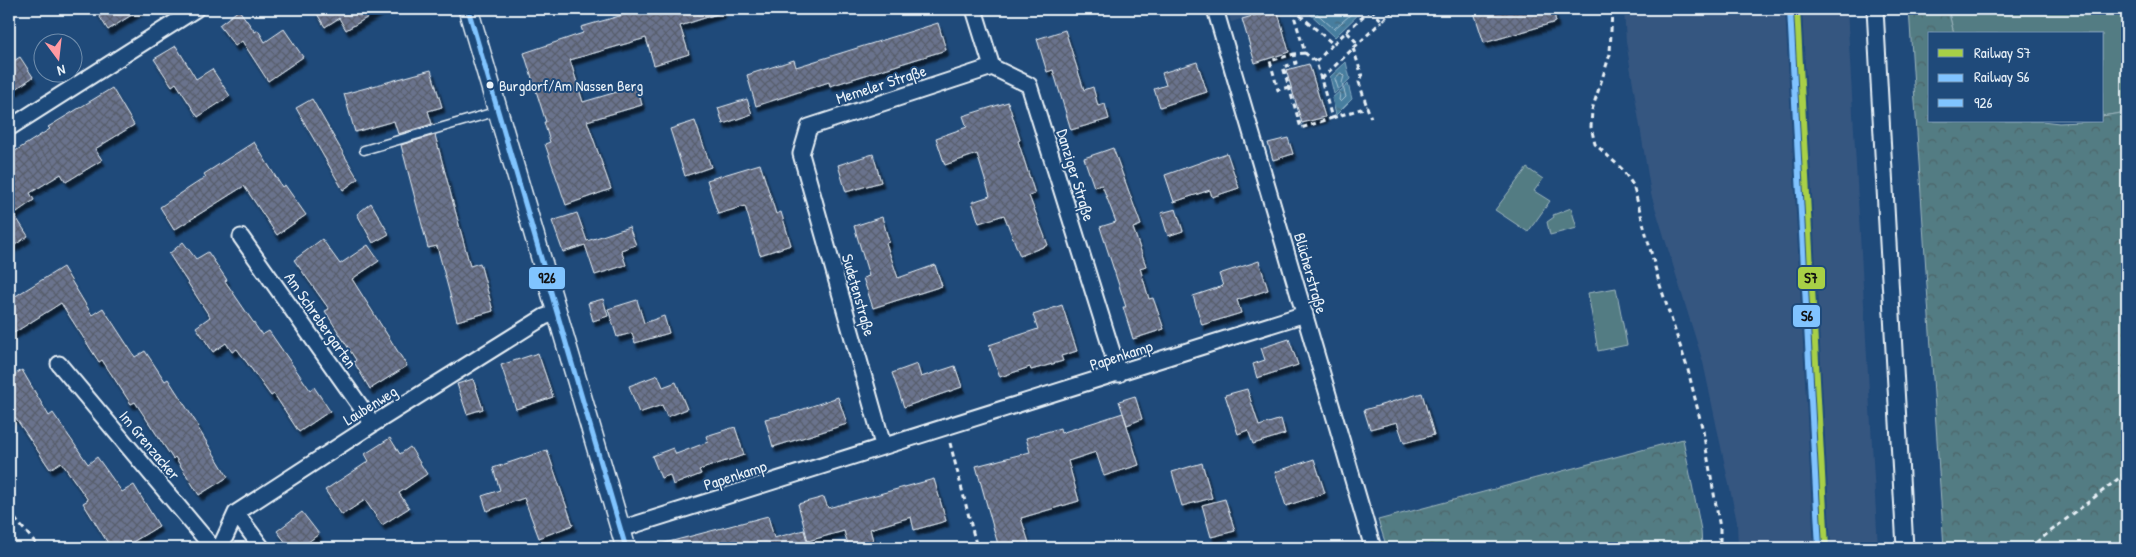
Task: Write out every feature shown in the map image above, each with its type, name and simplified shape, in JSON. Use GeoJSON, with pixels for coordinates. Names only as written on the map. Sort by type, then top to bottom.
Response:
{"type":"FeatureCollection","features":[{"type":"Feature","properties":{"kind":"street"},"geometry":{"type":"LineString","coordinates":[[9,128],[196,9]]}},
{"type":"Feature","properties":{"kind":"street"},"geometry":{"type":"LineString","coordinates":[[468,9],[626,548]]}},
{"type":"Feature","properties":{"kind":"street"},"geometry":{"type":"LineString","coordinates":[[974,9],[992,67]]}},
{"type":"Feature","properties":{"kind":"street","name":"Blücherstraße"},"geometry":{"type":"LineString","coordinates":[[1215,9],[1373,548]]}},
{"type":"Feature","properties":{"kind":"street"},"geometry":{"type":"LineString","coordinates":[[1875,9],[1905,548]]}},
{"type":"Feature","properties":{"kind":"street","name":"Memeler Straße"},"geometry":{"type":"LineString","coordinates":[[801,154],[809,127],[992,67]]}},
{"type":"Feature","properties":{"kind":"street","name":"Danziger Straße"},"geometry":{"type":"LineString","coordinates":[[992,67],[1029,85],[1119,374]]}},
{"type":"Feature","properties":{"kind":"street","name":"Sudetenstraße"},"geometry":{"type":"LineString","coordinates":[[801,154],[883,445]]}},
{"type":"Feature","properties":{"kind":"street","name":"Am Schrebergarten"},"geometry":{"type":"LineString","coordinates":[[241,237],[373,424]]}},
{"type":"Feature","properties":{"kind":"street","name":"Laubenweg"},"geometry":{"type":"LineString","coordinates":[[236,513],[373,424],[544,317],[558,312]]}},
{"type":"Feature","properties":{"kind":"street","name":"Papenkamp"},"geometry":{"type":"LineString","coordinates":[[621,529],[720,499],[883,445],[946,428],[1305,314]]}},
{"type":"Feature","properties":{"kind":"street","name":"Im Grenzacker"},"geometry":{"type":"LineString","coordinates":[[59,364],[213,548]]}},
{"type":"Feature","properties":{"kind":"street"},"geometry":{"type":"LineString","coordinates":[[220,548],[236,513],[262,548]]}},
{"type":"Feature","properties":{"kind":"lane"},"geometry":{"type":"LineString","coordinates":[[364,150],[498,111]]}},
{"type":"Feature","properties":{"kind":"path"},"geometry":{"type":"LineString","coordinates":[[1293,9],[1334,44]]}},
{"type":"Feature","properties":{"kind":"path"},"geometry":{"type":"LineString","coordinates":[[1293,9],[1305,54]]}},
{"type":"Feature","properties":{"kind":"path"},"geometry":{"type":"LineString","coordinates":[[1316,62],[1371,9],[1382,21]]}},
{"type":"Feature","properties":{"kind":"path"},"geometry":{"type":"LineString","coordinates":[[1321,79],[1391,12],[1391,9]]}},
{"type":"Feature","properties":{"kind":"path"},"geometry":{"type":"LineString","coordinates":[[1612,9],[1610,54],[1592,110],[1591,127],[1596,144],[1622,169],[1633,185],[1659,282],[1688,370],[1703,431],[1720,528],[1720,548]]}},
{"type":"Feature","properties":{"kind":"path"},"geometry":{"type":"LineString","coordinates":[[1347,32],[1358,44]]}},
{"type":"Feature","properties":{"kind":"path"},"geometry":{"type":"LineString","coordinates":[[1353,48],[1362,76],[1359,82],[1371,118]]}},
{"type":"Feature","properties":{"kind":"path"},"geometry":{"type":"LineString","coordinates":[[1294,54],[1296,63],[1283,67],[1301,128],[1367,107]]}},
{"type":"Feature","properties":{"kind":"path"},"geometry":{"type":"LineString","coordinates":[[1289,86],[1278,90],[1270,61],[1294,54],[1305,54],[1316,62],[1332,118]]}},
{"type":"Feature","properties":{"kind":"path"},"geometry":{"type":"LineString","coordinates":[[946,428],[977,548]]}},
{"type":"Feature","properties":{"kind":"path"},"geometry":{"type":"LineString","coordinates":[[2029,548],[2127,472]]}},
{"type":"Feature","properties":{"kind":"path"},"geometry":{"type":"LineString","coordinates":[[9,512],[40,548]]}},
{"type":"Feature","properties":{"kind":"shaded area"},"geometry":{"type":"Polygon","coordinates":[[[1227,9],[1275,9],[1231,22],[1227,9]]]}},
{"type":"Feature","properties":{"kind":"shaded area"},"geometry":{"type":"Polygon","coordinates":[[[1624,9],[1847,9],[1878,548],[1738,548],[1737,522],[1703,362],[1651,194],[1626,41],[1624,9]]]}},
{"type":"Feature","properties":{"kind":"green space"},"geometry":{"type":"Polygon","coordinates":[[[1909,9],[1948,9],[1954,32],[1928,32],[1928,122],[2104,122],[2104,116],[2127,112],[2127,548],[1944,548],[1909,9]]]}},
{"type":"Feature","properties":{"kind":"green space"},"geometry":{"type":"Polygon","coordinates":[[[1948,9],[2127,9],[2127,112],[2104,116],[2104,32],[1954,32],[1948,9]]]}},
{"type":"Feature","properties":{"kind":"green space"},"geometry":{"type":"Polygon","coordinates":[[[1527,168],[1543,179],[1534,191],[1550,201],[1528,232],[1495,210],[1527,168]]]}},
{"type":"Feature","properties":{"kind":"green space"},"geometry":{"type":"Polygon","coordinates":[[[1571,208],[1577,228],[1550,235],[1547,222],[1554,217],[1553,215],[1571,208]]]}},
{"type":"Feature","properties":{"kind":"green space"},"geometry":{"type":"Polygon","coordinates":[[[1616,288],[1627,345],[1598,351],[1588,293],[1616,288]]]}},
{"type":"Feature","properties":{"kind":"green space"},"geometry":{"type":"Polygon","coordinates":[[[1683,439],[1701,530],[1702,548],[1387,548],[1378,520],[1683,439]]]}},
{"type":"Feature","properties":{"kind":"water"},"geometry":{"type":"Polygon","coordinates":[[[1305,9],[1364,9],[1335,37],[1305,9]]]}},
{"type":"Feature","properties":{"kind":"water"},"geometry":{"type":"Polygon","coordinates":[[[1346,62],[1350,79],[1334,94],[1330,77],[1346,62]]]}},
{"type":"Feature","properties":{"kind":"water"},"geometry":{"type":"Polygon","coordinates":[[[1348,84],[1352,99],[1336,115],[1332,98],[1348,84]]]}},
{"type":"Feature","properties":{"kind":"building"},"geometry":{"type":"Polygon","coordinates":[[[95,9],[141,9],[108,30],[95,9]]]}},
{"type":"Feature","properties":{"kind":"building"},"geometry":{"type":"Polygon","coordinates":[[[314,9],[382,9],[346,30],[339,18],[325,27],[314,9]]]}},
{"type":"Feature","properties":{"kind":"building"},"geometry":{"type":"Polygon","coordinates":[[[644,9],[722,9],[723,12],[680,26],[689,54],[654,65],[646,38],[570,60],[583,102],[637,86],[642,105],[587,121],[611,189],[566,205],[545,144],[550,142],[544,122],[546,122],[524,53],[583,33],[581,27],[644,9]]]}},
{"type":"Feature","properties":{"kind":"building"},"geometry":{"type":"Polygon","coordinates":[[[1277,9],[1289,52],[1255,63],[1242,19],[1277,9]]]}},
{"type":"Feature","properties":{"kind":"building"},"geometry":{"type":"Polygon","coordinates":[[[1473,9],[1553,9],[1556,22],[1484,43],[1473,9]]]}},
{"type":"Feature","properties":{"kind":"building"},"geometry":{"type":"Polygon","coordinates":[[[239,10],[255,32],[258,30],[265,42],[284,29],[303,57],[268,81],[242,41],[235,46],[219,25],[239,10]]]}},
{"type":"Feature","properties":{"kind":"building"},"geometry":{"type":"Polygon","coordinates":[[[938,23],[946,50],[830,86],[829,82],[756,106],[747,75],[794,60],[796,67],[938,23]]]}},
{"type":"Feature","properties":{"kind":"building"},"geometry":{"type":"Polygon","coordinates":[[[1065,30],[1084,90],[1093,87],[1098,106],[1105,104],[1109,119],[1071,130],[1053,70],[1047,72],[1037,39],[1065,30]]]}},
{"type":"Feature","properties":{"kind":"building"},"geometry":{"type":"Polygon","coordinates":[[[176,46],[196,79],[212,69],[230,96],[198,117],[176,83],[172,86],[154,59],[176,46]]]}},
{"type":"Feature","properties":{"kind":"building"},"geometry":{"type":"Polygon","coordinates":[[[20,57],[32,78],[9,94],[9,64],[20,57]]]}},
{"type":"Feature","properties":{"kind":"building"},"geometry":{"type":"Polygon","coordinates":[[[1197,62],[1207,92],[1160,107],[1154,89],[1166,85],[1162,73],[1197,62]]]}},
{"type":"Feature","properties":{"kind":"building"},"geometry":{"type":"Polygon","coordinates":[[[1309,64],[1325,117],[1302,123],[1286,70],[1309,64]]]}},
{"type":"Feature","properties":{"kind":"building"},"geometry":{"type":"Polygon","coordinates":[[[431,70],[442,107],[428,111],[432,124],[398,134],[394,121],[355,132],[344,94],[431,70]]]}},
{"type":"Feature","properties":{"kind":"building"},"geometry":{"type":"Polygon","coordinates":[[[112,88],[134,125],[95,149],[102,160],[66,182],[61,174],[30,193],[34,200],[14,214],[28,236],[9,249],[9,155],[50,129],[48,127],[112,88]]]}},
{"type":"Feature","properties":{"kind":"building"},"geometry":{"type":"Polygon","coordinates":[[[312,99],[358,179],[343,190],[296,108],[312,99]]]}},
{"type":"Feature","properties":{"kind":"building"},"geometry":{"type":"Polygon","coordinates":[[[747,99],[752,114],[723,124],[718,108],[747,99]]]}},
{"type":"Feature","properties":{"kind":"building"},"geometry":{"type":"Polygon","coordinates":[[[1008,102],[1035,194],[1029,196],[1048,245],[1020,256],[1004,215],[979,223],[972,202],[990,196],[977,154],[945,165],[936,138],[967,127],[963,116],[1008,102]]]}},
{"type":"Feature","properties":{"kind":"building"},"geometry":{"type":"Polygon","coordinates":[[[695,121],[711,167],[685,176],[670,129],[695,121]]]}},
{"type":"Feature","properties":{"kind":"building"},"geometry":{"type":"Polygon","coordinates":[[[435,135],[470,266],[480,263],[493,311],[457,321],[437,246],[428,248],[401,145],[435,135]]]}},
{"type":"Feature","properties":{"kind":"building"},"geometry":{"type":"Polygon","coordinates":[[[1288,138],[1293,154],[1273,160],[1268,143],[1288,138]]]}},
{"type":"Feature","properties":{"kind":"building"},"geometry":{"type":"Polygon","coordinates":[[[254,142],[282,187],[285,185],[306,215],[277,235],[244,186],[174,230],[160,207],[206,177],[204,174],[254,142]]]}},
{"type":"Feature","properties":{"kind":"building"},"geometry":{"type":"Polygon","coordinates":[[[1113,148],[1141,225],[1133,228],[1146,266],[1140,268],[1149,299],[1153,298],[1164,329],[1133,339],[1123,307],[1126,307],[1100,227],[1116,222],[1102,185],[1094,187],[1084,158],[1113,148]]]}},
{"type":"Feature","properties":{"kind":"building"},"geometry":{"type":"Polygon","coordinates":[[[1227,153],[1239,188],[1212,197],[1210,190],[1174,202],[1165,175],[1227,153]]]}},
{"type":"Feature","properties":{"kind":"building"},"geometry":{"type":"Polygon","coordinates":[[[873,154],[881,182],[846,192],[838,165],[873,154]]]}},
{"type":"Feature","properties":{"kind":"building"},"geometry":{"type":"Polygon","coordinates":[[[760,164],[776,214],[781,212],[791,245],[760,255],[745,206],[718,214],[707,180],[760,164]]]}},
{"type":"Feature","properties":{"kind":"building"},"geometry":{"type":"Polygon","coordinates":[[[371,203],[389,234],[373,243],[357,214],[371,203]]]}},
{"type":"Feature","properties":{"kind":"building"},"geometry":{"type":"Polygon","coordinates":[[[1176,209],[1183,231],[1168,236],[1161,213],[1176,209]]]}},
{"type":"Feature","properties":{"kind":"building"},"geometry":{"type":"Polygon","coordinates":[[[577,213],[587,241],[629,227],[636,245],[621,250],[626,265],[595,275],[585,245],[563,252],[552,221],[577,213]]]}},
{"type":"Feature","properties":{"kind":"building"},"geometry":{"type":"Polygon","coordinates":[[[882,217],[889,242],[886,243],[898,278],[935,265],[942,286],[873,308],[863,278],[869,276],[854,226],[882,217]]]}},
{"type":"Feature","properties":{"kind":"building"},"geometry":{"type":"Polygon","coordinates":[[[322,239],[340,264],[368,245],[379,261],[352,279],[407,366],[370,389],[354,362],[356,360],[325,311],[329,309],[294,260],[322,239]]]}},
{"type":"Feature","properties":{"kind":"building"},"geometry":{"type":"Polygon","coordinates":[[[183,242],[196,259],[208,252],[227,280],[225,281],[262,335],[269,331],[310,390],[314,387],[330,411],[299,432],[274,394],[271,396],[237,349],[232,352],[226,343],[213,352],[196,327],[210,317],[169,254],[183,242]]]}},
{"type":"Feature","properties":{"kind":"building"},"geometry":{"type":"Polygon","coordinates":[[[1259,261],[1268,290],[1237,300],[1241,313],[1202,325],[1193,296],[1223,286],[1219,274],[1259,261]]]}},
{"type":"Feature","properties":{"kind":"building"},"geometry":{"type":"Polygon","coordinates":[[[63,267],[92,315],[103,308],[135,357],[145,351],[165,381],[168,379],[228,477],[199,495],[175,457],[173,459],[135,402],[131,404],[102,360],[99,362],[61,303],[9,336],[9,300],[63,267]]]}},
{"type":"Feature","properties":{"kind":"building"},"geometry":{"type":"Polygon","coordinates":[[[603,299],[608,316],[593,321],[588,303],[603,299]]]}},
{"type":"Feature","properties":{"kind":"building"},"geometry":{"type":"Polygon","coordinates":[[[637,300],[644,323],[664,316],[669,333],[635,343],[632,333],[617,337],[608,309],[637,300]]]}},
{"type":"Feature","properties":{"kind":"building"},"geometry":{"type":"Polygon","coordinates":[[[1062,305],[1077,351],[1061,356],[1063,361],[1031,370],[1030,367],[1000,377],[989,345],[1038,329],[1033,315],[1062,305]]]}},
{"type":"Feature","properties":{"kind":"building"},"geometry":{"type":"Polygon","coordinates":[[[1289,339],[1298,365],[1257,378],[1253,364],[1265,360],[1261,348],[1289,339]]]}},
{"type":"Feature","properties":{"kind":"building"},"geometry":{"type":"Polygon","coordinates":[[[538,353],[553,397],[516,409],[501,365],[538,353]]]}},
{"type":"Feature","properties":{"kind":"building"},"geometry":{"type":"Polygon","coordinates":[[[917,364],[921,377],[955,366],[962,387],[904,407],[892,373],[917,364]]]}},
{"type":"Feature","properties":{"kind":"building"},"geometry":{"type":"Polygon","coordinates":[[[22,370],[49,416],[53,413],[88,464],[97,457],[122,492],[134,485],[159,526],[123,548],[111,548],[83,503],[88,500],[61,462],[50,469],[15,417],[9,420],[9,378],[22,370]]]}},
{"type":"Feature","properties":{"kind":"building"},"geometry":{"type":"Polygon","coordinates":[[[658,375],[663,387],[676,382],[687,409],[667,417],[662,405],[639,413],[629,386],[658,375]]]}},
{"type":"Feature","properties":{"kind":"building"},"geometry":{"type":"Polygon","coordinates":[[[473,379],[483,409],[467,414],[457,384],[473,379]]]}},
{"type":"Feature","properties":{"kind":"building"},"geometry":{"type":"Polygon","coordinates":[[[1247,389],[1259,426],[1281,419],[1285,434],[1253,444],[1248,430],[1238,434],[1225,395],[1247,389]]]}},
{"type":"Feature","properties":{"kind":"building"},"geometry":{"type":"Polygon","coordinates":[[[1422,393],[1434,435],[1404,443],[1397,422],[1370,429],[1364,410],[1422,393]]]}},
{"type":"Feature","properties":{"kind":"building"},"geometry":{"type":"Polygon","coordinates":[[[1135,396],[1142,419],[1127,425],[1119,401],[1135,396]]]}},
{"type":"Feature","properties":{"kind":"building"},"geometry":{"type":"Polygon","coordinates":[[[838,397],[847,424],[773,447],[765,419],[792,413],[838,397]]]}},
{"type":"Feature","properties":{"kind":"building"},"geometry":{"type":"Polygon","coordinates":[[[1123,413],[1139,465],[1104,476],[1096,452],[1068,461],[1079,501],[1021,518],[1029,543],[1012,548],[999,548],[976,466],[1030,452],[1026,438],[1060,428],[1061,433],[1123,413]]]}},
{"type":"Feature","properties":{"kind":"building"},"geometry":{"type":"Polygon","coordinates":[[[735,427],[744,455],[699,470],[701,474],[673,485],[670,475],[661,478],[652,456],[673,448],[676,454],[708,442],[706,436],[735,427]]]}},
{"type":"Feature","properties":{"kind":"building"},"geometry":{"type":"Polygon","coordinates":[[[390,438],[400,454],[410,447],[427,474],[399,493],[409,508],[382,525],[365,500],[342,515],[325,490],[369,461],[365,454],[390,438]]]}},
{"type":"Feature","properties":{"kind":"building"},"geometry":{"type":"Polygon","coordinates":[[[547,450],[573,525],[539,538],[524,498],[487,511],[482,496],[500,490],[493,468],[547,450]]]}},
{"type":"Feature","properties":{"kind":"building"},"geometry":{"type":"Polygon","coordinates":[[[1314,459],[1325,493],[1286,506],[1275,472],[1314,459]]]}},
{"type":"Feature","properties":{"kind":"building"},"geometry":{"type":"Polygon","coordinates":[[[1202,463],[1212,498],[1182,506],[1172,472],[1202,463]]]}},
{"type":"Feature","properties":{"kind":"building"},"geometry":{"type":"Polygon","coordinates":[[[934,479],[946,521],[914,530],[911,517],[870,529],[874,544],[860,548],[849,548],[844,531],[808,541],[798,504],[824,497],[828,508],[934,479]]]}},
{"type":"Feature","properties":{"kind":"building"},"geometry":{"type":"Polygon","coordinates":[[[1225,499],[1235,531],[1211,537],[1202,505],[1225,499]]]}},
{"type":"Feature","properties":{"kind":"building"},"geometry":{"type":"Polygon","coordinates":[[[302,512],[319,534],[300,548],[290,548],[277,531],[302,512]]]}},
{"type":"Feature","properties":{"kind":"building"},"geometry":{"type":"Polygon","coordinates":[[[768,516],[774,538],[804,530],[809,548],[661,548],[661,544],[768,516]]]}},
{"type":"Feature","properties":{"kind":"rail line","name":"S6"},"geometry":{"type":"LineString","coordinates":[[1790,9],[1819,548]]}},
{"type":"Feature","properties":{"kind":"rail line","name":"S7"},"geometry":{"type":"LineString","coordinates":[[1797,9],[1826,548]]}},
{"type":"Feature","properties":{"kind":"transit line","name":"926"},"geometry":{"type":"LineString","coordinates":[[468,9],[626,548]]}},
{"type":"Feature","properties":{"kind":"place","name":"Burgdorf/Am Nassen Berg"},"geometry":{"type":"Point","coordinates":[490,85]}}]}
